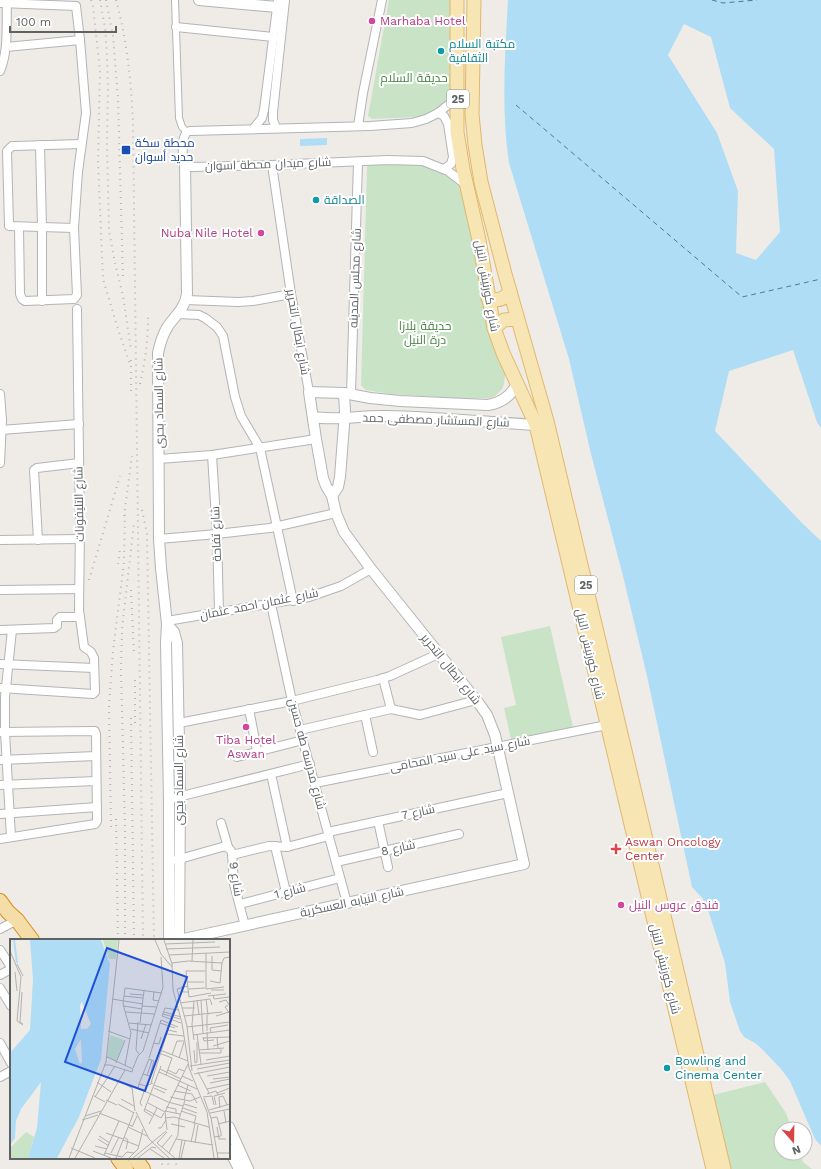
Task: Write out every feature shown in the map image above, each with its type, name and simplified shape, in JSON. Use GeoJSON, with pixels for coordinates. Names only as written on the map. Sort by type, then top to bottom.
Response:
{"type":"FeatureCollection","features":[{"type":"Feature","properties":{"kind":"highway"},"geometry":{"type":"LineString","coordinates":[[7,917],[23,939]]}},
{"type":"Feature","properties":{"kind":"highway"},"geometry":{"type":"LineString","coordinates":[[7,917],[31,939]]}},
{"type":"Feature","properties":{"kind":"highway"},"geometry":{"type":"LineString","coordinates":[[114,1159],[120,1169]]}},
{"type":"Feature","properties":{"kind":"highway"},"geometry":{"type":"LineString","coordinates":[[119,1159],[126,1169]]}},
{"type":"Feature","properties":{"kind":"highway"},"geometry":{"type":"LineString","coordinates":[[127,1159],[134,1169]]}},
{"type":"Feature","properties":{"kind":"highway"},"geometry":{"type":"LineString","coordinates":[[135,1159],[143,1169]]}},
{"type":"Feature","properties":{"kind":"main road","name":"شارع كورنيش النيل"},"geometry":{"type":"LineString","coordinates":[[457,0],[457,132],[479,240],[494,328],[503,353],[536,425],[606,725],[713,1169]]}},
{"type":"Feature","properties":{"kind":"main road","name":"شارع كورنيش النيل"},"geometry":{"type":"LineString","coordinates":[[474,0],[472,114],[474,145],[481,182],[548,429],[724,1169]]}},
{"type":"Feature","properties":{"kind":"main road"},"geometry":{"type":"LineString","coordinates":[[457,36],[460,31],[462,18],[466,14],[471,15],[474,20]]}},
{"type":"Feature","properties":{"kind":"main road"},"geometry":{"type":"LineString","coordinates":[[488,298],[499,300],[505,297],[510,291]]}},
{"type":"Feature","properties":{"kind":"main road"},"geometry":{"type":"LineString","coordinates":[[494,328],[504,320],[518,319]]}},
{"type":"Feature","properties":{"kind":"street"},"geometry":{"type":"LineString","coordinates":[[175,0],[179,118],[182,127],[187,132]]}},
{"type":"Feature","properties":{"kind":"street"},"geometry":{"type":"LineString","coordinates":[[199,0],[277,4],[264,110],[262,118],[253,129]]}},
{"type":"Feature","properties":{"kind":"street"},"geometry":{"type":"LineString","coordinates":[[276,128],[273,120],[273,112],[285,0]]}},
{"type":"Feature","properties":{"kind":"street"},"geometry":{"type":"LineString","coordinates":[[358,126],[363,92],[382,0]]}},
{"type":"Feature","properties":{"kind":"street"},"geometry":{"type":"LineString","coordinates":[[0,71],[4,63],[4,2],[76,6],[86,107],[86,118],[81,144],[74,228],[76,298],[71,300],[25,301],[22,299],[20,294],[15,227]]}},
{"type":"Feature","properties":{"kind":"street"},"geometry":{"type":"LineString","coordinates":[[176,28],[273,37]]}},
{"type":"Feature","properties":{"kind":"street"},"geometry":{"type":"LineString","coordinates":[[4,50],[80,40]]}},
{"type":"Feature","properties":{"kind":"street"},"geometry":{"type":"LineString","coordinates":[[185,165],[183,160],[183,138],[187,132],[194,130],[358,126],[412,123],[426,119],[438,113],[458,97]]}},
{"type":"Feature","properties":{"kind":"street"},"geometry":{"type":"LineString","coordinates":[[438,113],[444,116],[448,124],[453,157],[451,164],[444,169]]}},
{"type":"Feature","properties":{"kind":"street"},"geometry":{"type":"LineString","coordinates":[[74,228],[15,227],[9,225],[7,151],[12,146],[81,144]]}},
{"type":"Feature","properties":{"kind":"street"},"geometry":{"type":"LineString","coordinates":[[40,145],[42,300]]}},
{"type":"Feature","properties":{"kind":"street","name":"شارع ميدان محطة اسوان"},"geometry":{"type":"LineString","coordinates":[[185,165],[191,167],[423,161],[444,169],[467,186]]}},
{"type":"Feature","properties":{"kind":"street","name":"شارع مجلس المدينه"},"geometry":{"type":"LineString","coordinates":[[348,394],[358,162]]}},
{"type":"Feature","properties":{"kind":"street","name":"شارع السماد بحرى"},"geometry":{"type":"LineString","coordinates":[[179,939],[174,860],[174,798],[166,643],[167,622],[159,539],[160,459],[158,353],[165,331],[179,314],[188,294],[185,165]]}},
{"type":"Feature","properties":{"kind":"street","name":"شارع ابطال التحرير"},"geometry":{"type":"LineString","coordinates":[[272,165],[291,294],[324,482],[332,496],[336,513],[344,532],[371,569],[476,700],[490,721],[498,746],[524,864]]}},
{"type":"Feature","properties":{"kind":"street"},"geometry":{"type":"LineString","coordinates":[[186,300],[246,302],[291,294]]}},
{"type":"Feature","properties":{"kind":"street","name":"شارع التليفونات"},"geometry":{"type":"LineString","coordinates":[[3,689],[92,694],[95,692],[93,655],[84,647],[79,610],[80,539],[77,309]]}},
{"type":"Feature","properties":{"kind":"street"},"geometry":{"type":"LineString","coordinates":[[179,314],[199,315],[205,318],[217,327],[224,342],[235,397],[241,416],[260,448],[293,601]]}},
{"type":"Feature","properties":{"kind":"street","name":"شارع المستشار مصطفى حمد"},"geometry":{"type":"LineString","coordinates":[[309,392],[348,394],[400,402],[488,406],[498,403],[507,397],[517,384]]}},
{"type":"Feature","properties":{"kind":"street"},"geometry":{"type":"LineString","coordinates":[[0,394],[0,462]]}},
{"type":"Feature","properties":{"kind":"street"},"geometry":{"type":"LineString","coordinates":[[332,496],[339,482],[344,418],[348,394]]}},
{"type":"Feature","properties":{"kind":"street","name":"شارع المستشار مصطفى حمد"},"geometry":{"type":"LineString","coordinates":[[312,417],[324,419],[391,416],[536,425]]}},
{"type":"Feature","properties":{"kind":"street"},"geometry":{"type":"LineString","coordinates":[[1,430],[79,424]]}},
{"type":"Feature","properties":{"kind":"street"},"geometry":{"type":"LineString","coordinates":[[160,459],[212,455],[316,440]]}},
{"type":"Feature","properties":{"kind":"street","name":"شارع تفاحة"},"geometry":{"type":"LineString","coordinates":[[212,455],[217,534],[219,612]]}},
{"type":"Feature","properties":{"kind":"street"},"geometry":{"type":"LineString","coordinates":[[38,540],[34,470],[37,468],[79,463]]}},
{"type":"Feature","properties":{"kind":"street"},"geometry":{"type":"LineString","coordinates":[[159,539],[217,534],[277,526],[336,513]]}},
{"type":"Feature","properties":{"kind":"street"},"geometry":{"type":"LineString","coordinates":[[0,540],[80,539]]}},
{"type":"Feature","properties":{"kind":"street","name":"شارع عثمان احمد عثمان"},"geometry":{"type":"LineString","coordinates":[[167,622],[309,597],[341,586],[371,569]]}},
{"type":"Feature","properties":{"kind":"street"},"geometry":{"type":"LineString","coordinates":[[0,590],[79,589]]}},
{"type":"Feature","properties":{"kind":"street","name":"شارع مدرسه طه حسين"},"geometry":{"type":"LineString","coordinates":[[271,604],[292,701],[347,903]]}},
{"type":"Feature","properties":{"kind":"street"},"geometry":{"type":"LineString","coordinates":[[0,630],[54,628],[57,626],[57,620],[60,617],[80,617]]}},
{"type":"Feature","properties":{"kind":"street","name":"شارع السماد بحرى"},"geometry":{"type":"LineString","coordinates":[[167,622],[174,632],[177,642],[179,723],[174,798]]}},
{"type":"Feature","properties":{"kind":"street"},"geometry":{"type":"LineString","coordinates":[[11,837],[9,813],[4,785],[2,732],[3,689],[10,664],[12,630]]}},
{"type":"Feature","properties":{"kind":"street"},"geometry":{"type":"LineString","coordinates":[[179,723],[292,701],[383,678],[438,654]]}},
{"type":"Feature","properties":{"kind":"street"},"geometry":{"type":"LineString","coordinates":[[0,664],[94,668]]}},
{"type":"Feature","properties":{"kind":"street"},"geometry":{"type":"LineString","coordinates":[[383,678],[391,709]]}},
{"type":"Feature","properties":{"kind":"street"},"geometry":{"type":"LineString","coordinates":[[300,730],[391,709],[420,715],[476,700]]}},
{"type":"Feature","properties":{"kind":"street"},"geometry":{"type":"LineString","coordinates":[[249,709],[257,751]]}},
{"type":"Feature","properties":{"kind":"street"},"geometry":{"type":"LineString","coordinates":[[365,715],[374,752]]}},
{"type":"Feature","properties":{"kind":"street","name":"شارع سيد على سيد المحامى"},"geometry":{"type":"LineString","coordinates":[[314,783],[606,725]]}},
{"type":"Feature","properties":{"kind":"street"},"geometry":{"type":"LineString","coordinates":[[0,839],[95,824],[97,822],[96,732],[2,732]]}},
{"type":"Feature","properties":{"kind":"street"},"geometry":{"type":"LineString","coordinates":[[237,756],[303,740]]}},
{"type":"Feature","properties":{"kind":"street"},"geometry":{"type":"LineString","coordinates":[[3,760],[96,756]]}},
{"type":"Feature","properties":{"kind":"street"},"geometry":{"type":"LineString","coordinates":[[174,798],[310,764]]}},
{"type":"Feature","properties":{"kind":"street"},"geometry":{"type":"LineString","coordinates":[[271,774],[287,846]]}},
{"type":"Feature","properties":{"kind":"street"},"geometry":{"type":"LineString","coordinates":[[4,785],[96,782]]}},
{"type":"Feature","properties":{"kind":"street","name":"شارع 7"},"geometry":{"type":"LineString","coordinates":[[232,855],[267,846],[287,846],[378,821],[508,793]]}},
{"type":"Feature","properties":{"kind":"street"},"geometry":{"type":"LineString","coordinates":[[0,814],[97,807]]}},
{"type":"Feature","properties":{"kind":"street"},"geometry":{"type":"LineString","coordinates":[[378,821],[388,867]]}},
{"type":"Feature","properties":{"kind":"street"},"geometry":{"type":"LineString","coordinates":[[221,823],[228,847]]}},
{"type":"Feature","properties":{"kind":"street","name":"شارع 8"},"geometry":{"type":"LineString","coordinates":[[336,862],[459,834]]}},
{"type":"Feature","properties":{"kind":"street"},"geometry":{"type":"LineString","coordinates":[[275,846],[286,892]]}},
{"type":"Feature","properties":{"kind":"street","name":"شارع 9"},"geometry":{"type":"LineString","coordinates":[[174,860],[222,847],[228,847],[232,855],[234,884],[245,926]]}},
{"type":"Feature","properties":{"kind":"street","name":"شارع السماد بحرى"},"geometry":{"type":"LineString","coordinates":[[169,939],[174,860]]}},
{"type":"Feature","properties":{"kind":"street","name":"شارع النيابه العسكرية"},"geometry":{"type":"LineString","coordinates":[[184,939],[524,864]]}},
{"type":"Feature","properties":{"kind":"street","name":"شارع 1"},"geometry":{"type":"LineString","coordinates":[[240,904],[340,878]]}},
{"type":"Feature","properties":{"kind":"street"},"geometry":{"type":"LineString","coordinates":[[0,950],[10,966]]}},
{"type":"Feature","properties":{"kind":"street"},"geometry":{"type":"LineString","coordinates":[[0,975],[10,969]]}},
{"type":"Feature","properties":{"kind":"street"},"geometry":{"type":"LineString","coordinates":[[0,988],[10,1004]]}},
{"type":"Feature","properties":{"kind":"street"},"geometry":{"type":"LineString","coordinates":[[0,1043],[10,1061]]}},
{"type":"Feature","properties":{"kind":"street"},"geometry":{"type":"LineString","coordinates":[[0,1077],[10,1072]]}},
{"type":"Feature","properties":{"kind":"street"},"geometry":{"type":"LineString","coordinates":[[230,1131],[239,1169]]}},
{"type":"Feature","properties":{"kind":"street"},"geometry":{"type":"LineString","coordinates":[[235,1152],[248,1169]]}},
{"type":"Feature","properties":{"kind":"green space","name":"حديقة السلام"},"geometry":{"type":"Polygon","coordinates":[[[389,0],[451,0],[451,89],[443,103],[428,113],[418,117],[372,119],[368,116],[389,0]]]}},
{"type":"Feature","properties":{"kind":"green space","name":"حديقة بلازا درة النيل"},"geometry":{"type":"Polygon","coordinates":[[[419,163],[432,167],[462,186],[475,247],[480,288],[486,318],[505,374],[502,389],[495,396],[490,398],[456,398],[391,394],[366,390],[361,385],[367,167],[371,164],[419,163]]]}},
{"type":"Feature","properties":{"kind":"green space"},"geometry":{"type":"Polygon","coordinates":[[[550,626],[573,727],[511,739],[504,708],[516,705],[501,637],[550,626]]]}},
{"type":"Feature","properties":{"kind":"green space"},"geometry":{"type":"Polygon","coordinates":[[[765,1082],[786,1113],[789,1121],[773,1121],[773,1161],[803,1161],[812,1169],[717,1169],[701,1098],[765,1082]]]}},
{"type":"Feature","properties":{"kind":"water"},"geometry":{"type":"Polygon","coordinates":[[[508,0],[821,0],[821,428],[817,422],[793,350],[729,371],[715,431],[821,541],[821,1146],[813,1134],[813,1121],[807,1121],[790,1081],[762,1049],[744,1037],[740,1031],[730,1002],[725,963],[709,913],[703,899],[692,887],[647,676],[591,454],[569,359],[509,163],[504,102],[508,0]],[[684,24],[668,55],[717,133],[738,191],[736,253],[756,260],[780,232],[774,149],[730,108],[711,37],[684,24]]]}},
{"type":"Feature","properties":{"kind":"water"},"geometry":{"type":"Polygon","coordinates":[[[327,138],[327,145],[300,146],[300,139],[327,138]]]}},
{"type":"Feature","properties":{"kind":"ferry route"},"geometry":{"type":"LineString","coordinates":[[712,0],[723,3],[757,0]]}},
{"type":"Feature","properties":{"kind":"ferry route"},"geometry":{"type":"LineString","coordinates":[[516,105],[742,297],[821,279]]}},
{"type":"Feature","properties":{"kind":"railway"},"geometry":{"type":"LineString","coordinates":[[91,0],[93,6],[100,71],[98,161],[103,279],[130,364]]}},
{"type":"Feature","properties":{"kind":"railway"},"geometry":{"type":"LineString","coordinates":[[100,0],[105,28],[107,56],[109,231],[123,296],[131,350]]}},
{"type":"Feature","properties":{"kind":"railway"},"geometry":{"type":"LineString","coordinates":[[106,0],[113,36],[118,99],[123,280]]}},
{"type":"Feature","properties":{"kind":"railway"},"geometry":{"type":"LineString","coordinates":[[116,0],[128,61],[133,122],[143,939]]}},
{"type":"Feature","properties":{"kind":"railway"},"geometry":{"type":"LineString","coordinates":[[140,384],[148,332],[148,313]]}},
{"type":"Feature","properties":{"kind":"railway"},"geometry":{"type":"LineString","coordinates":[[131,357],[131,391]]}},
{"type":"Feature","properties":{"kind":"railway"},"geometry":{"type":"LineString","coordinates":[[124,516],[132,456]]}},
{"type":"Feature","properties":{"kind":"railway"},"geometry":{"type":"LineString","coordinates":[[89,580],[120,476]]}},
{"type":"Feature","properties":{"kind":"railway"},"geometry":{"type":"LineString","coordinates":[[142,510],[147,534],[154,939]]}},
{"type":"Feature","properties":{"kind":"railway"},"geometry":{"type":"LineString","coordinates":[[111,827],[109,706],[113,651],[124,562],[125,511]]}},
{"type":"Feature","properties":{"kind":"railway"},"geometry":{"type":"LineString","coordinates":[[125,939],[125,829],[121,671],[122,629],[134,523]]}},
{"type":"Feature","properties":{"kind":"railway"},"geometry":{"type":"LineString","coordinates":[[118,564],[120,549]]}},
{"type":"Feature","properties":{"kind":"railway"},"geometry":{"type":"LineString","coordinates":[[131,590],[134,654]]}},
{"type":"Feature","properties":{"kind":"railway"},"geometry":{"type":"LineString","coordinates":[[135,680],[135,724]]}},
{"type":"Feature","properties":{"kind":"railway"},"geometry":{"type":"LineString","coordinates":[[131,718],[134,939]]}},
{"type":"Feature","properties":{"kind":"railway"},"geometry":{"type":"LineString","coordinates":[[116,819],[118,939]]}},
{"type":"Feature","properties":{"kind":"railway"},"geometry":{"type":"LineString","coordinates":[[160,1159],[164,1169]]}},
{"type":"Feature","properties":{"kind":"railway"},"geometry":{"type":"LineString","coordinates":[[166,1159],[170,1169]]}},
{"type":"Feature","properties":{"kind":"railway"},"geometry":{"type":"LineString","coordinates":[[174,1159],[178,1169]]}},
{"type":"Feature","properties":{"kind":"place","name":"Marhaba Hotel"},"geometry":{"type":"Point","coordinates":[372,21]}},
{"type":"Feature","properties":{"kind":"place","name":"مكتبة السلام الثقافية"},"geometry":{"type":"Point","coordinates":[441,51]}},
{"type":"Feature","properties":{"kind":"place","name":"محطة سكة حديد أسوان"},"geometry":{"type":"Point","coordinates":[126,150]}},
{"type":"Feature","properties":{"kind":"place","name":"الصداقة"},"geometry":{"type":"Point","coordinates":[316,200]}},
{"type":"Feature","properties":{"kind":"place","name":"Nuba Nile Hotel"},"geometry":{"type":"Point","coordinates":[261,233]}},
{"type":"Feature","properties":{"kind":"place","name":"Tiba Hotel Aswan"},"geometry":{"type":"Point","coordinates":[246,727]}},
{"type":"Feature","properties":{"kind":"place","name":"Aswan Oncology Center"},"geometry":{"type":"Point","coordinates":[616,849]}},
{"type":"Feature","properties":{"kind":"place","name":"فندق عروس النيل"},"geometry":{"type":"Point","coordinates":[621,905]}},
{"type":"Feature","properties":{"kind":"place","name":"Bowling and Cinema Center"},"geometry":{"type":"Point","coordinates":[667,1068]}}]}
